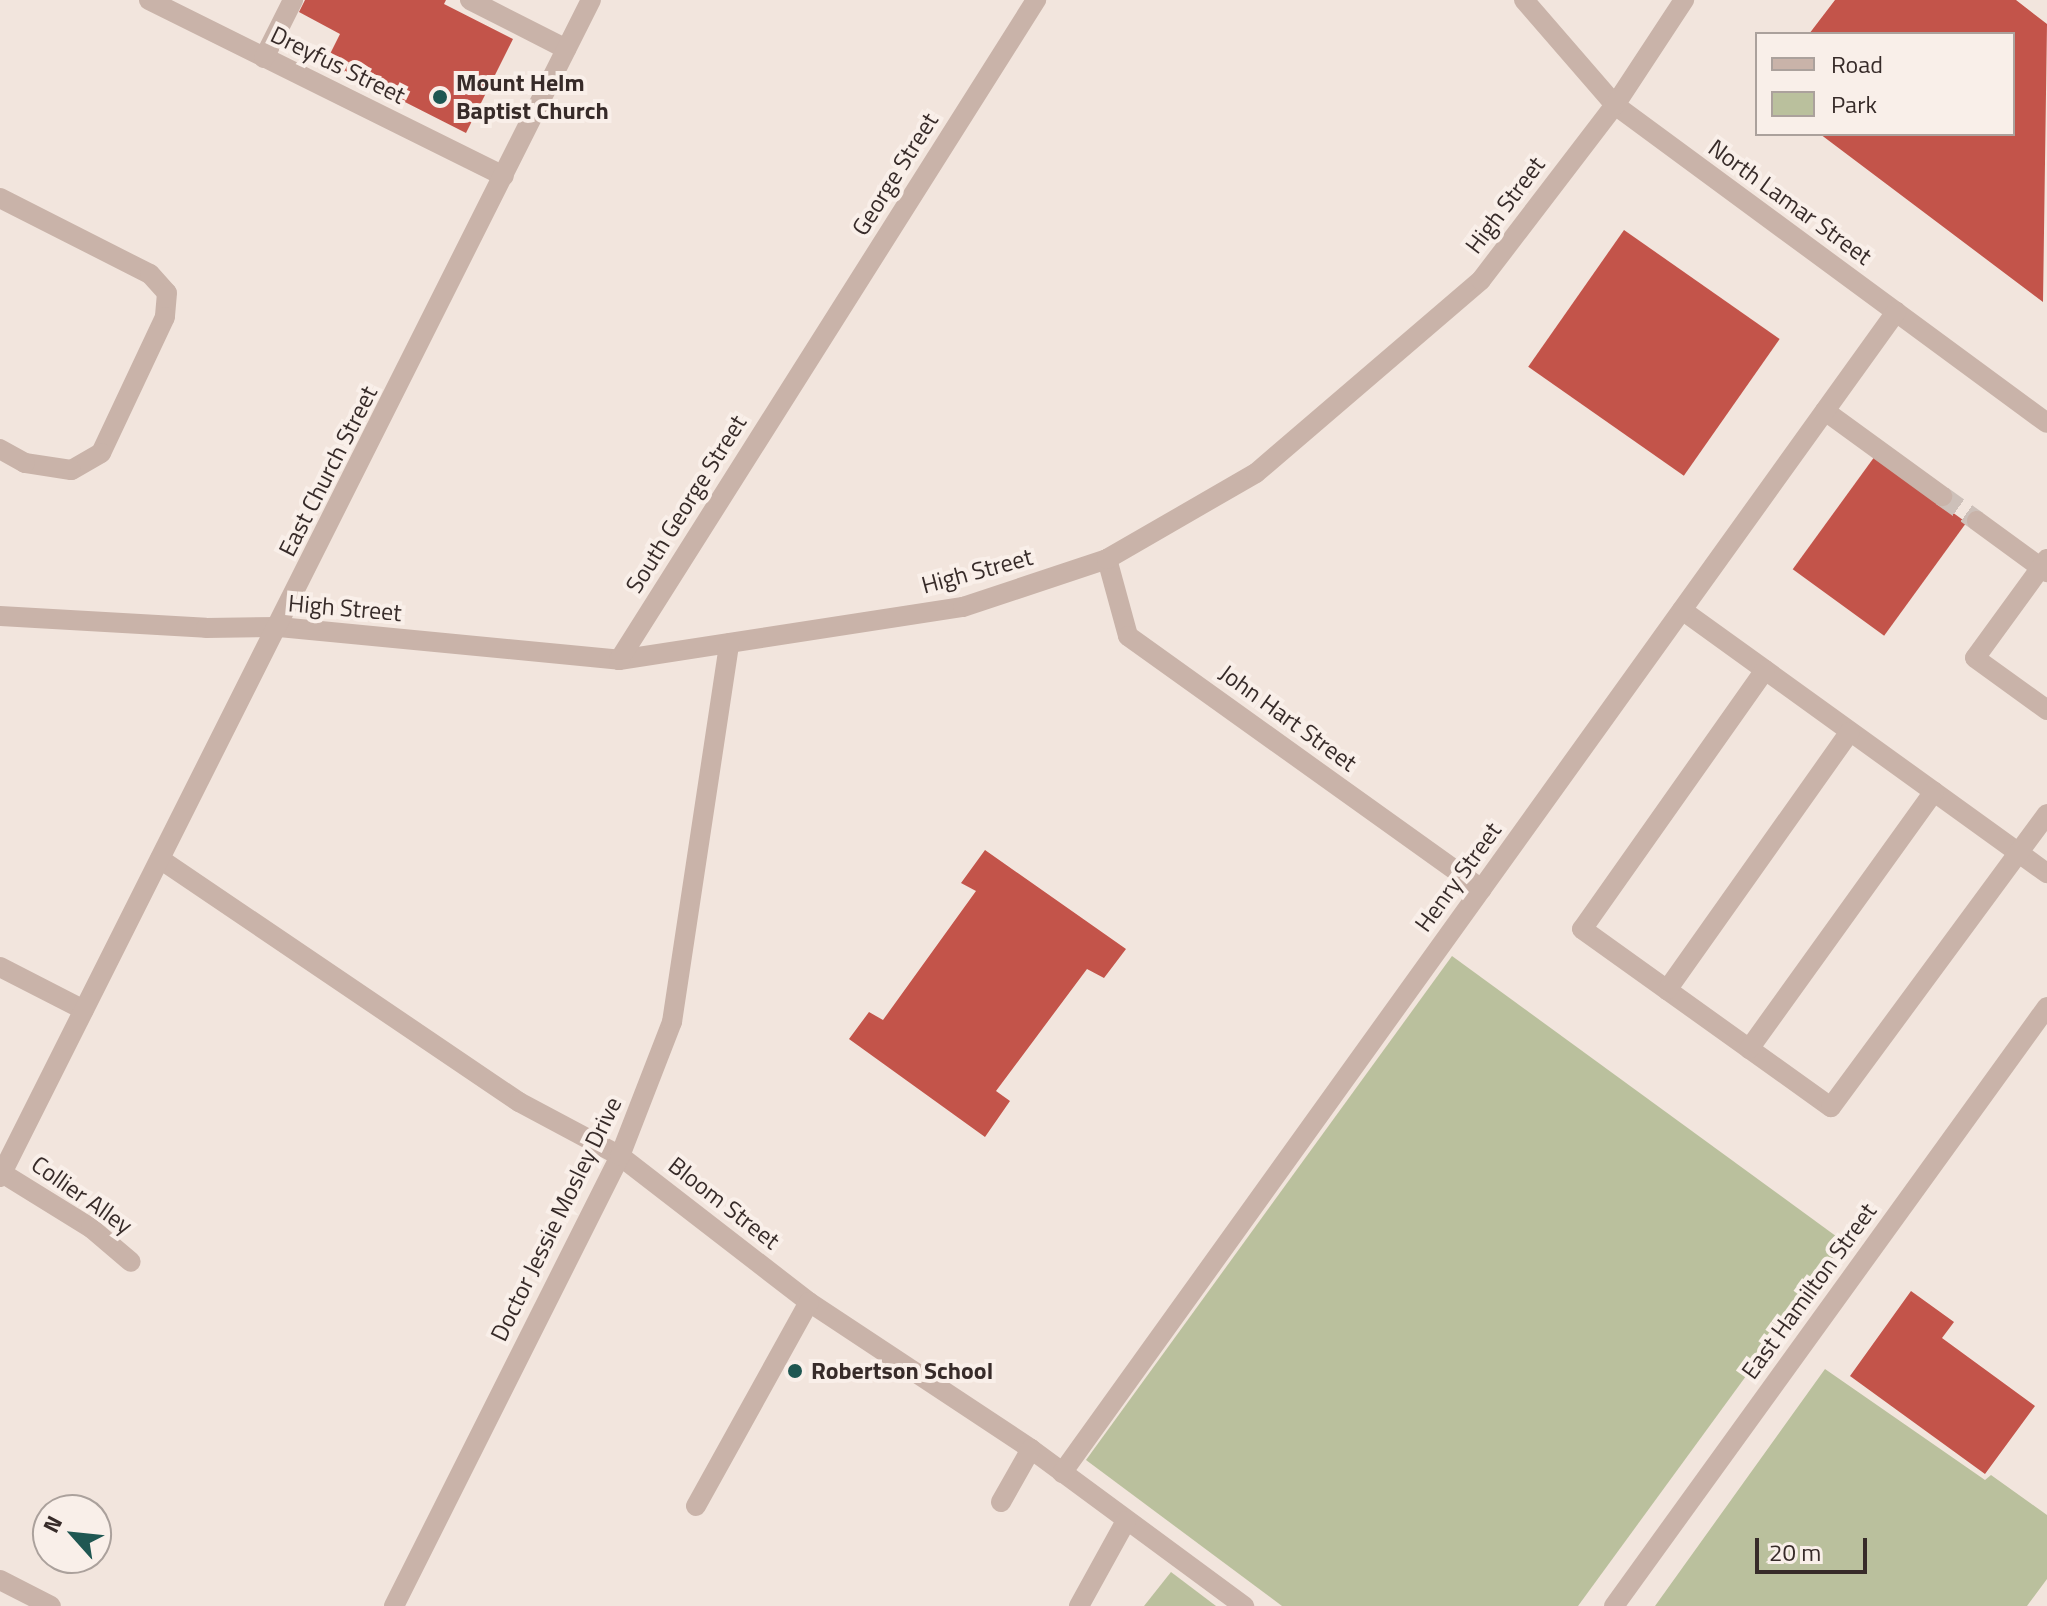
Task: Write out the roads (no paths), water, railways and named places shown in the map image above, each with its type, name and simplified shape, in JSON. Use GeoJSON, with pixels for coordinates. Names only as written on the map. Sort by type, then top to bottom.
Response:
{"type":"FeatureCollection","features":[{"type":"Feature","properties":{"kind":"street","name":"Dreyfus Street"},"geometry":{"type":"LineString","coordinates":[[149,0],[504,176]]}},
{"type":"Feature","properties":{"kind":"street"},"geometry":{"type":"LineString","coordinates":[[264,58],[293,0]]}},
{"type":"Feature","properties":{"kind":"street"},"geometry":{"type":"LineString","coordinates":[[470,0],[566,49]]}},
{"type":"Feature","properties":{"kind":"street","name":"East Church Street"},"geometry":{"type":"LineString","coordinates":[[3,1164],[279,627],[591,0]]}},
{"type":"Feature","properties":{"kind":"street","name":"George Street"},"geometry":{"type":"LineString","coordinates":[[797,375],[1036,0]]}},
{"type":"Feature","properties":{"kind":"street","name":"North Lamar Street"},"geometry":{"type":"LineString","coordinates":[[1524,0],[1615,105],[1896,312],[2045,417]]}},
{"type":"Feature","properties":{"kind":"street","name":"High Street"},"geometry":{"type":"LineString","coordinates":[[0,616],[206,628],[279,627],[619,660],[963,607],[1107,559],[1256,473],[1469,291],[1615,105],[1684,0]]}},
{"type":"Feature","properties":{"kind":"street"},"geometry":{"type":"LineString","coordinates":[[0,198],[150,274],[167,293],[165,317],[101,453],[71,470],[25,463],[0,449]]}},
{"type":"Feature","properties":{"kind":"street","name":"Henry Street"},"geometry":{"type":"LineString","coordinates":[[1062,1473],[1896,312]]}},
{"type":"Feature","properties":{"kind":"street","name":"South George Street"},"geometry":{"type":"LineString","coordinates":[[619,660],[797,375]]}},
{"type":"Feature","properties":{"kind":"street"},"geometry":{"type":"LineString","coordinates":[[1825,411],[1942,496]]}},
{"type":"Feature","properties":{"kind":"street"},"geometry":{"type":"LineString","coordinates":[[1977,521],[2045,566],[1975,658],[2047,710]]}},
{"type":"Feature","properties":{"kind":"street","name":"John Hart Street"},"geometry":{"type":"LineString","coordinates":[[1107,559],[1128,636],[1482,889]]}},
{"type":"Feature","properties":{"kind":"street"},"geometry":{"type":"LineString","coordinates":[[1682,610],[2047,873]]}},
{"type":"Feature","properties":{"kind":"street","name":"Doctor Jessie Mosley Drive"},"geometry":{"type":"LineString","coordinates":[[394,1606],[620,1156],[672,1022],[729,643]]}},
{"type":"Feature","properties":{"kind":"street"},"geometry":{"type":"LineString","coordinates":[[1765,670],[1582,929],[1831,1107],[2047,814]]}},
{"type":"Feature","properties":{"kind":"street"},"geometry":{"type":"LineString","coordinates":[[1667,990],[1850,732]]}},
{"type":"Feature","properties":{"kind":"street"},"geometry":{"type":"LineString","coordinates":[[1749,1049],[1934,792]]}},
{"type":"Feature","properties":{"kind":"street","name":"Bloom Street"},"geometry":{"type":"LineString","coordinates":[[160,859],[519,1102],[620,1156],[809,1302],[1031,1449],[1244,1606]]}},
{"type":"Feature","properties":{"kind":"street"},"geometry":{"type":"LineString","coordinates":[[0,967],[84,1010]]}},
{"type":"Feature","properties":{"kind":"street","name":"East Hamilton Street"},"geometry":{"type":"LineString","coordinates":[[1614,1606],[2047,1007]]}},
{"type":"Feature","properties":{"kind":"street","name":"Collier Alley"},"geometry":{"type":"LineString","coordinates":[[3,1164],[91,1228],[131,1262]]}},
{"type":"Feature","properties":{"kind":"street"},"geometry":{"type":"LineString","coordinates":[[696,1506],[809,1302]]}},
{"type":"Feature","properties":{"kind":"street"},"geometry":{"type":"LineString","coordinates":[[1001,1502],[1031,1449]]}},
{"type":"Feature","properties":{"kind":"street"},"geometry":{"type":"LineString","coordinates":[[1079,1606],[1126,1521]]}},
{"type":"Feature","properties":{"kind":"street"},"geometry":{"type":"LineString","coordinates":[[0,1580],[46,1605]]}},
{"type":"Feature","properties":{"kind":"tunnel"},"geometry":{"type":"LineString","coordinates":[[1942,496],[1977,521]]}},
{"type":"Feature","properties":{"kind":"place","name":"Mount Helm Baptist Church"},"geometry":{"type":"Point","coordinates":[440,97]}},
{"type":"Feature","properties":{"kind":"place","name":"Robertson School"},"geometry":{"type":"Point","coordinates":[795,1371]}}]}
